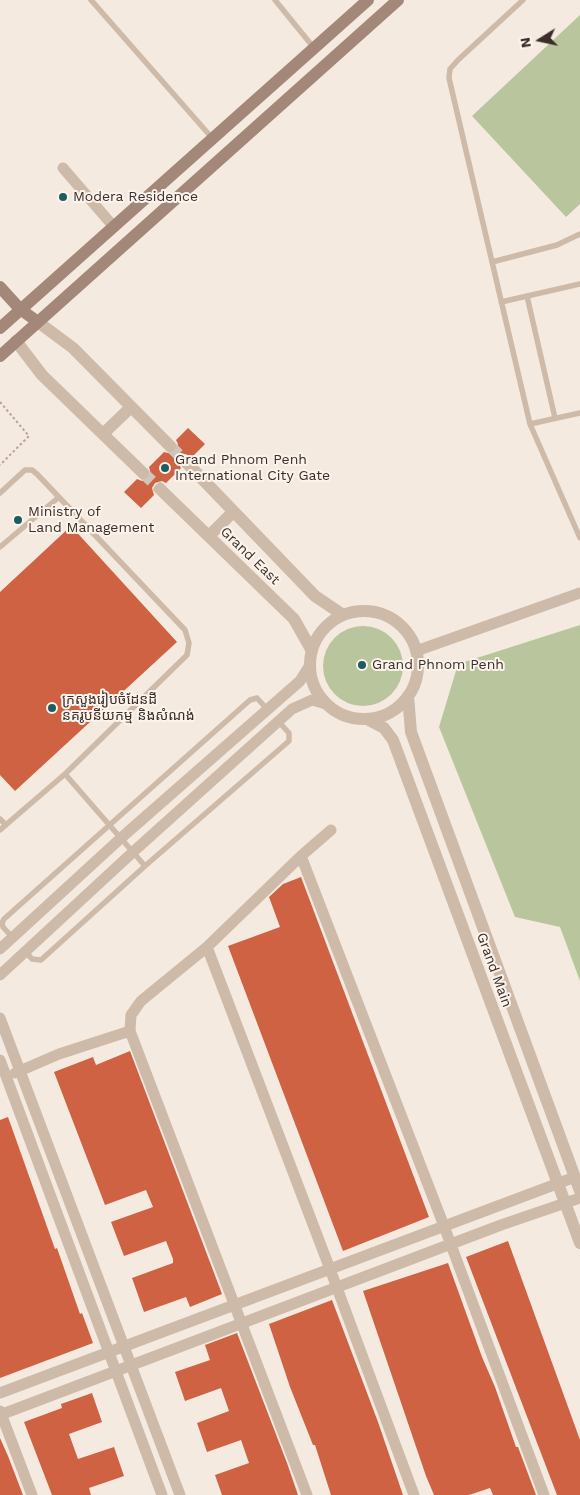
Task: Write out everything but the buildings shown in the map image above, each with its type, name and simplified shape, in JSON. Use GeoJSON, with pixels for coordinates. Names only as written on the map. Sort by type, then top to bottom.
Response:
{"type":"FeatureCollection","features":[{"type":"Feature","properties":{"kind":"main road"},"geometry":{"type":"LineString","coordinates":[[16,341],[1,324],[114,227],[368,0]]}},
{"type":"Feature","properties":{"kind":"main road"},"geometry":{"type":"LineString","coordinates":[[0,356],[398,0]]}},
{"type":"Feature","properties":{"kind":"main road"},"geometry":{"type":"LineString","coordinates":[[0,287],[20,309],[38,322]]}},
{"type":"Feature","properties":{"kind":"street"},"geometry":{"type":"LineString","coordinates":[[63,168],[114,227]]}},
{"type":"Feature","properties":{"kind":"street"},"geometry":{"type":"LineString","coordinates":[[38,322],[73,348],[170,446]]}},
{"type":"Feature","properties":{"kind":"street"},"geometry":{"type":"LineString","coordinates":[[16,341],[42,375],[143,473]]}},
{"type":"Feature","properties":{"kind":"street"},"geometry":{"type":"LineString","coordinates":[[103,434],[131,407]]}},
{"type":"Feature","properties":{"kind":"street","name":"Grand East"},"geometry":{"type":"LineString","coordinates":[[186,462],[315,596],[343,615]]}},
{"type":"Feature","properties":{"kind":"street","name":"Grand East"},"geometry":{"type":"LineString","coordinates":[[160,489],[294,619],[312,650]]}},
{"type":"Feature","properties":{"kind":"street"},"geometry":{"type":"LineString","coordinates":[[209,536],[233,512]]}},
{"type":"Feature","properties":{"kind":"street"},"geometry":{"type":"LineString","coordinates":[[416,651],[580,593]]}},
{"type":"Feature","properties":{"kind":"street"},"geometry":{"type":"LineString","coordinates":[[0,975],[278,721],[303,703],[312,700],[326,704],[348,717],[367,720],[385,715],[398,707],[408,696],[415,682],[418,666],[416,651],[408,634],[399,624],[386,616],[371,611],[356,611],[343,615],[328,624],[318,636],[312,650],[310,665],[312,682],[326,704]]}},
{"type":"Feature","properties":{"kind":"street"},"geometry":{"type":"LineString","coordinates":[[0,949],[121,838],[300,682],[310,665]]}},
{"type":"Feature","properties":{"kind":"street","name":"Grand Main"},"geometry":{"type":"LineString","coordinates":[[408,696],[411,732],[580,1191]]}},
{"type":"Feature","properties":{"kind":"street","name":"Grand Main"},"geometry":{"type":"LineString","coordinates":[[367,720],[384,728],[393,740],[580,1243]]}},
{"type":"Feature","properties":{"kind":"street"},"geometry":{"type":"LineString","coordinates":[[307,1495],[130,1031],[131,1015],[141,1002],[207,947],[301,856],[331,830]]}},
{"type":"Feature","properties":{"kind":"street"},"geometry":{"type":"LineString","coordinates":[[301,856],[451,1244],[544,1495]]}},
{"type":"Feature","properties":{"kind":"street"},"geometry":{"type":"LineString","coordinates":[[12,937],[25,951]]}},
{"type":"Feature","properties":{"kind":"street"},"geometry":{"type":"LineString","coordinates":[[207,947],[414,1495]]}},
{"type":"Feature","properties":{"kind":"street"},"geometry":{"type":"LineString","coordinates":[[0,1018],[180,1495]]}},
{"type":"Feature","properties":{"kind":"street"},"geometry":{"type":"LineString","coordinates":[[6,1076],[59,1054],[130,1031]]}},
{"type":"Feature","properties":{"kind":"street"},"geometry":{"type":"LineString","coordinates":[[0,1060],[162,1495]]}},
{"type":"Feature","properties":{"kind":"street"},"geometry":{"type":"LineString","coordinates":[[0,1393],[575,1176]]}},
{"type":"Feature","properties":{"kind":"street"},"geometry":{"type":"LineString","coordinates":[[32,1495],[0,1413],[451,1244],[580,1198]]}},
{"type":"Feature","properties":{"kind":"lane"},"geometry":{"type":"LineString","coordinates":[[91,0],[213,139]]}},
{"type":"Feature","properties":{"kind":"lane"},"geometry":{"type":"LineString","coordinates":[[275,0],[314,48]]}},
{"type":"Feature","properties":{"kind":"lane"},"geometry":{"type":"LineString","coordinates":[[522,0],[458,60],[450,70],[449,78],[530,424],[580,538]]}},
{"type":"Feature","properties":{"kind":"lane"},"geometry":{"type":"LineString","coordinates":[[492,262],[557,245],[580,234]]}},
{"type":"Feature","properties":{"kind":"lane"},"geometry":{"type":"LineString","coordinates":[[501,302],[580,284]]}},
{"type":"Feature","properties":{"kind":"lane"},"geometry":{"type":"LineString","coordinates":[[527,296],[555,418]]}},
{"type":"Feature","properties":{"kind":"lane"},"geometry":{"type":"LineString","coordinates":[[530,424],[580,413]]}},
{"type":"Feature","properties":{"kind":"lane"},"geometry":{"type":"LineString","coordinates":[[0,493],[25,470],[32,470],[185,630],[189,642],[187,655],[65,774],[0,830]]}},
{"type":"Feature","properties":{"kind":"lane"},"geometry":{"type":"LineString","coordinates":[[0,548],[59,497]]}},
{"type":"Feature","properties":{"kind":"lane"},"geometry":{"type":"LineString","coordinates":[[12,937],[3,927],[4,919],[250,700],[257,698],[268,709]]}},
{"type":"Feature","properties":{"kind":"lane"},"geometry":{"type":"LineString","coordinates":[[25,951],[36,961],[41,960],[145,866],[290,741],[289,733],[278,721]]}},
{"type":"Feature","properties":{"kind":"lane"},"geometry":{"type":"LineString","coordinates":[[65,774],[145,866]]}},
{"type":"Feature","properties":{"kind":"lane"},"geometry":{"type":"LineString","coordinates":[[0,819],[6,825]]}},
{"type":"Feature","properties":{"kind":"path"},"geometry":{"type":"LineString","coordinates":[[0,402],[29,436],[0,465]]}},
{"type":"Feature","properties":{"kind":"green space"},"geometry":{"type":"Polygon","coordinates":[[[580,15],[580,204],[566,217],[472,116],[580,15]]]}},
{"type":"Feature","properties":{"kind":"green space"},"geometry":{"type":"Polygon","coordinates":[[[580,625],[580,981],[560,927],[515,917],[439,727],[458,664],[580,625]]]}},
{"type":"Feature","properties":{"kind":"green space"},"geometry":{"type":"Polygon","coordinates":[[[355,626],[371,626],[392,637],[403,658],[403,674],[392,695],[371,706],[355,706],[341,700],[329,688],[323,674],[323,658],[329,644],[341,632],[355,626]]]}},
{"type":"Feature","properties":{"kind":"tunnel"},"geometry":{"type":"LineString","coordinates":[[170,446],[186,462]]}},
{"type":"Feature","properties":{"kind":"tunnel"},"geometry":{"type":"LineString","coordinates":[[143,473],[160,489]]}},
{"type":"Feature","properties":{"kind":"place","name":"Modera Residence"},"geometry":{"type":"Point","coordinates":[63,197]}},
{"type":"Feature","properties":{"kind":"place","name":"Grand Phnom Penh International City Gate"},"geometry":{"type":"Point","coordinates":[165,468]}},
{"type":"Feature","properties":{"kind":"place","name":"Ministry of Land Management"},"geometry":{"type":"Point","coordinates":[18,520]}},
{"type":"Feature","properties":{"kind":"place","name":"Grand Phnom Penh"},"geometry":{"type":"Point","coordinates":[362,665]}},
{"type":"Feature","properties":{"kind":"place","name":"ក្រសួងរៀបចំដែនដី នគរូបនីយកម្ម និងសំណង់"},"geometry":{"type":"Point","coordinates":[52,708]}}]}
